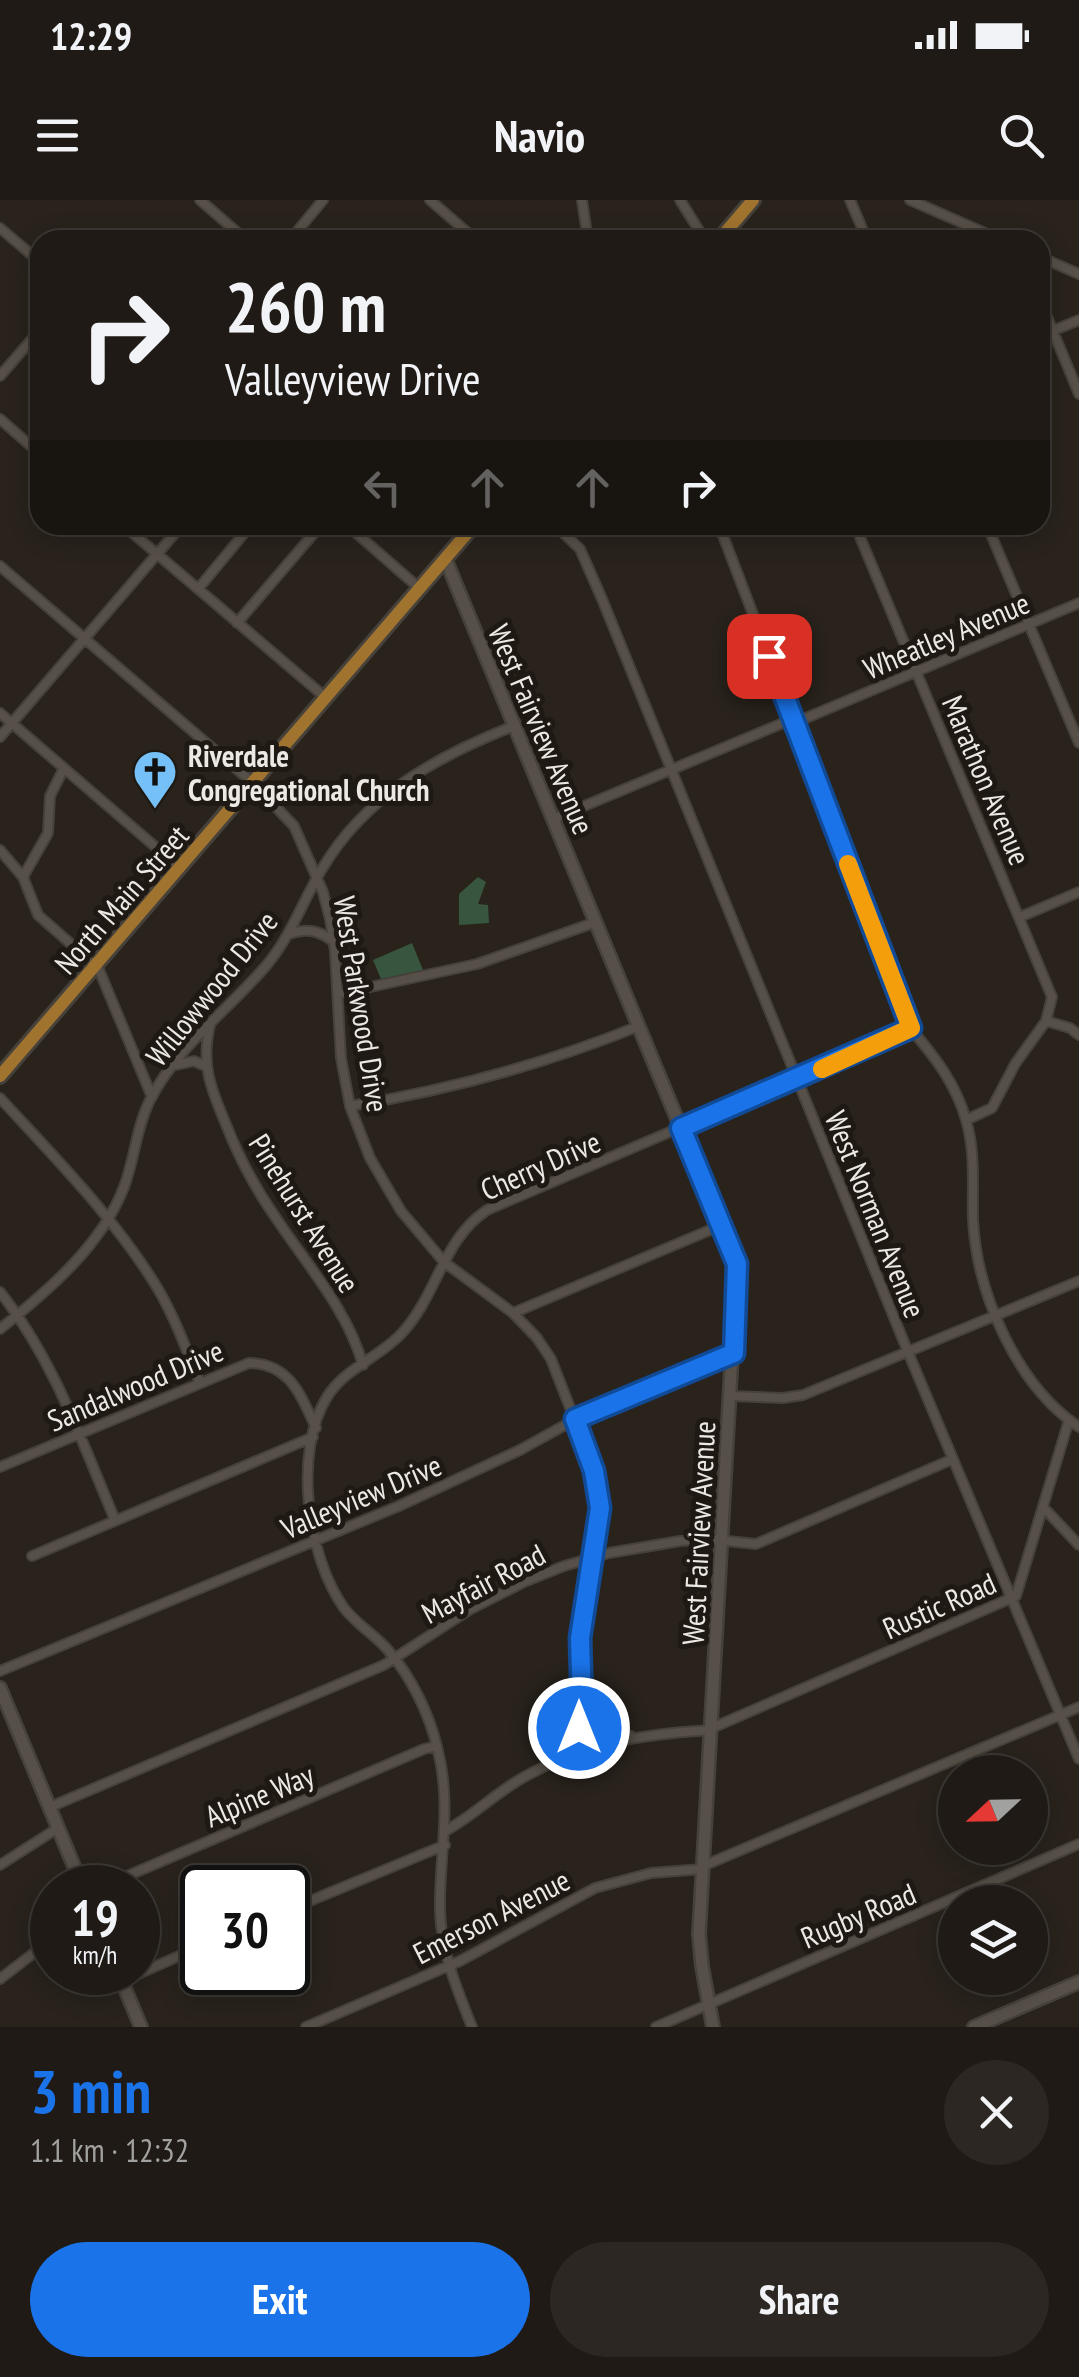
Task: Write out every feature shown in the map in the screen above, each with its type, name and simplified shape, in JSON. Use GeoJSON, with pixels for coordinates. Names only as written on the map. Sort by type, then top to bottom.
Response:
{"type":"FeatureCollection","features":[{"type":"Feature","properties":{"kind":"main road"},"geometry":{"type":"LineString","coordinates":[[731,230],[753,200]]}},
{"type":"Feature","properties":{"kind":"main road","name":"North Main Street"},"geometry":{"type":"LineString","coordinates":[[0,1076],[465,535]]}},
{"type":"Feature","properties":{"kind":"street"},"geometry":{"type":"LineString","coordinates":[[200,200],[234,230]]}},
{"type":"Feature","properties":{"kind":"street"},"geometry":{"type":"LineString","coordinates":[[298,230],[323,200]]}},
{"type":"Feature","properties":{"kind":"street"},"geometry":{"type":"LineString","coordinates":[[430,200],[464,230]]}},
{"type":"Feature","properties":{"kind":"street"},"geometry":{"type":"LineString","coordinates":[[582,200],[586,230]]}},
{"type":"Feature","properties":{"kind":"street"},"geometry":{"type":"LineString","coordinates":[[680,200],[699,230]]}},
{"type":"Feature","properties":{"kind":"street"},"geometry":{"type":"LineString","coordinates":[[850,200],[862,230]]}},
{"type":"Feature","properties":{"kind":"street"},"geometry":{"type":"LineString","coordinates":[[910,200],[978,230]]}},
{"type":"Feature","properties":{"kind":"street"},"geometry":{"type":"LineString","coordinates":[[0,228],[30,254]]}},
{"type":"Feature","properties":{"kind":"street"},"geometry":{"type":"LineString","coordinates":[[1050,261],[1079,274]]}},
{"type":"Feature","properties":{"kind":"street"},"geometry":{"type":"LineString","coordinates":[[1052,331],[1079,320]]}},
{"type":"Feature","properties":{"kind":"street"},"geometry":{"type":"LineString","coordinates":[[1050,326],[1079,394]]}},
{"type":"Feature","properties":{"kind":"street"},"geometry":{"type":"LineString","coordinates":[[0,376],[30,342]]}},
{"type":"Feature","properties":{"kind":"street"},"geometry":{"type":"LineString","coordinates":[[0,419],[30,445]]}},
{"type":"Feature","properties":{"kind":"street"},"geometry":{"type":"LineString","coordinates":[[135,535],[326,698]]}},
{"type":"Feature","properties":{"kind":"street"},"geometry":{"type":"LineString","coordinates":[[0,737],[173,535]]}},
{"type":"Feature","properties":{"kind":"street"},"geometry":{"type":"LineString","coordinates":[[198,590],[243,535]]}},
{"type":"Feature","properties":{"kind":"street"},"geometry":{"type":"LineString","coordinates":[[237,622],[313,535]]}},
{"type":"Feature","properties":{"kind":"street"},"geometry":{"type":"LineString","coordinates":[[358,535],[419,588]]}},
{"type":"Feature","properties":{"kind":"street","name":"West Norman Avenue"},"geometry":{"type":"LineString","coordinates":[[567,535],[584,557],[1079,1760]]}},
{"type":"Feature","properties":{"kind":"street"},"geometry":{"type":"LineString","coordinates":[[723,535],[911,1028],[950,1080],[966,1120],[975,1168],[976,1246],[997,1315],[1025,1375],[1079,1427]]}},
{"type":"Feature","properties":{"kind":"street","name":"Marathon Avenue"},"geometry":{"type":"LineString","coordinates":[[859,535],[1052,997],[1046,1020]]}},
{"type":"Feature","properties":{"kind":"street"},"geometry":{"type":"LineString","coordinates":[[991,535],[1079,743]]}},
{"type":"Feature","properties":{"kind":"street","name":"West Fairview Avenue"},"geometry":{"type":"LineString","coordinates":[[445,558],[738,1271],[699,1946],[713,2027]]}},
{"type":"Feature","properties":{"kind":"street","name":"West Parkwood Drive"},"geometry":{"type":"LineString","coordinates":[[0,566],[253,783],[294,826],[318,877],[334,942],[341,1058],[350,1106],[385,1186],[444,1262],[513,1313],[551,1359],[598,1486],[600,1508],[580,1638],[582,1708],[570,1754]]}},
{"type":"Feature","properties":{"kind":"street","name":"Wheatley Avenue"},"geometry":{"type":"LineString","coordinates":[[553,819],[1079,603]]}},
{"type":"Feature","properties":{"kind":"street"},"geometry":{"type":"LineString","coordinates":[[0,713],[180,868]]}},
{"type":"Feature","properties":{"kind":"street","name":"Willowwood Drive"},"geometry":{"type":"LineString","coordinates":[[0,1329],[68,1268],[109,1218],[126,1182],[138,1126],[152,1096],[175,1064],[263,970],[289,934],[318,877],[355,824],[398,785],[436,762],[514,726]]}},
{"type":"Feature","properties":{"kind":"street"},"geometry":{"type":"LineString","coordinates":[[23,878],[48,832],[50,796],[64,768]]}},
{"type":"Feature","properties":{"kind":"street"},"geometry":{"type":"LineString","coordinates":[[0,850],[23,878],[38,915],[97,966],[152,1096]]}},
{"type":"Feature","properties":{"kind":"street"},"geometry":{"type":"LineString","coordinates":[[1020,917],[1079,892]]}},
{"type":"Feature","properties":{"kind":"street"},"geometry":{"type":"LineString","coordinates":[[338,994],[477,964],[596,922]]}},
{"type":"Feature","properties":{"kind":"street"},"geometry":{"type":"LineString","coordinates":[[289,934],[303,929],[315,931],[334,942]]}},
{"type":"Feature","properties":{"kind":"street"},"geometry":{"type":"LineString","coordinates":[[966,1120],[992,1108],[1015,1064],[1046,1020],[1079,1035]]}},
{"type":"Feature","properties":{"kind":"street"},"geometry":{"type":"LineString","coordinates":[[175,1064],[194,1061],[204,1066],[210,1025]]}},
{"type":"Feature","properties":{"kind":"street"},"geometry":{"type":"LineString","coordinates":[[350,1106],[500,1074],[639,1026]]}},
{"type":"Feature","properties":{"kind":"street","name":"Cherry Drive"},"geometry":{"type":"LineString","coordinates":[[472,2027],[449,1965],[440,1912],[446,1799],[437,1746],[420,1701],[395,1660],[343,1606],[315,1540],[308,1476],[321,1409],[334,1388],[394,1342],[413,1320],[457,1236],[488,1210],[911,1028]]}},
{"type":"Feature","properties":{"kind":"street","name":"Pinehurst Avenue"},"geometry":{"type":"LineString","coordinates":[[204,1066],[243,1164],[336,1305],[363,1365]]}},
{"type":"Feature","properties":{"kind":"street"},"geometry":{"type":"LineString","coordinates":[[0,1098],[109,1218],[160,1293],[200,1382]]}},
{"type":"Feature","properties":{"kind":"street"},"geometry":{"type":"LineString","coordinates":[[513,1313],[722,1225]]}},
{"type":"Feature","properties":{"kind":"street"},"geometry":{"type":"LineString","coordinates":[[732,1396],[803,1396],[1079,1280]]}},
{"type":"Feature","properties":{"kind":"street"},"geometry":{"type":"LineString","coordinates":[[0,1292],[54,1376],[116,1520]]}},
{"type":"Feature","properties":{"kind":"street","name":"Valleyview Drive"},"geometry":{"type":"LineString","coordinates":[[0,1670],[454,1481],[575,1419],[734,1353]]}},
{"type":"Feature","properties":{"kind":"street","name":"Sandalwood Drive"},"geometry":{"type":"LineString","coordinates":[[0,1466],[243,1364],[272,1366],[292,1382],[314,1433]]}},
{"type":"Feature","properties":{"kind":"street","name":"Rustic Road"},"geometry":{"type":"LineString","coordinates":[[446,1830],[523,1778],[570,1754],[630,1736],[712,1729],[1010,1599],[1020,1591],[1069,1420]]}},
{"type":"Feature","properties":{"kind":"street"},"geometry":{"type":"LineString","coordinates":[[32,1556],[314,1433]]}},
{"type":"Feature","properties":{"kind":"street","name":"Mayfair Road"},"geometry":{"type":"LineString","coordinates":[[50,1807],[395,1660],[468,1610],[509,1589],[594,1558],[680,1541],[760,1543],[952,1459]]}},
{"type":"Feature","properties":{"kind":"street"},"geometry":{"type":"LineString","coordinates":[[1042,1507],[1079,1545]]}},
{"type":"Feature","properties":{"kind":"street"},"geometry":{"type":"LineString","coordinates":[[0,1688],[73,1865]]}},
{"type":"Feature","properties":{"kind":"street","name":"Emerson Avenue"},"geometry":{"type":"LineString","coordinates":[[306,2027],[449,1965],[595,1888],[651,1873],[703,1867],[1079,1707]]}},
{"type":"Feature","properties":{"kind":"street"},"geometry":{"type":"LineString","coordinates":[[582,1708],[612,1729],[630,1736]]}},
{"type":"Feature","properties":{"kind":"street","name":"Alpine Way"},"geometry":{"type":"LineString","coordinates":[[153,1865],[437,1746]]}},
{"type":"Feature","properties":{"kind":"street"},"geometry":{"type":"LineString","coordinates":[[0,1865],[58,1828]]}},
{"type":"Feature","properties":{"kind":"street","name":"Rugby Road"},"geometry":{"type":"LineString","coordinates":[[656,2027],[1079,1844]]}},
{"type":"Feature","properties":{"kind":"street"},"geometry":{"type":"LineString","coordinates":[[310,1901],[445,1845]]}},
{"type":"Feature","properties":{"kind":"street"},"geometry":{"type":"LineString","coordinates":[[0,1978],[30,1956]]}},
{"type":"Feature","properties":{"kind":"street"},"geometry":{"type":"LineString","coordinates":[[974,2027],[1079,1982]]}},
{"type":"Feature","properties":{"kind":"street"},"geometry":{"type":"LineString","coordinates":[[128,1995],[141,2027]]}},
{"type":"Feature","properties":{"kind":"green space"},"geometry":{"type":"Polygon","coordinates":[[[478,877],[486,882],[478,904],[488,905],[489,923],[459,925],[459,894],[478,877]]]}},
{"type":"Feature","properties":{"kind":"green space"},"geometry":{"type":"Polygon","coordinates":[[[412,943],[423,970],[381,979],[373,960],[412,943]]]}},
{"type":"Feature","properties":{"kind":"slow traffic"},"geometry":{"type":"LineString","coordinates":[[822,1069],[911,1028],[848,864]]}},
{"type":"Feature","properties":{"kind":"place","name":"Riverdale Congregational Church"},"geometry":{"type":"Point","coordinates":[155,810]}},
{"type":"Feature","properties":{"kind":"route"},"geometry":{"type":"LineString","coordinates":[[579,1728],[580,1638],[600,1508],[594,1471],[575,1419],[734,1353],[737,1264],[681,1128],[911,1028],[769,656]]}}]}
